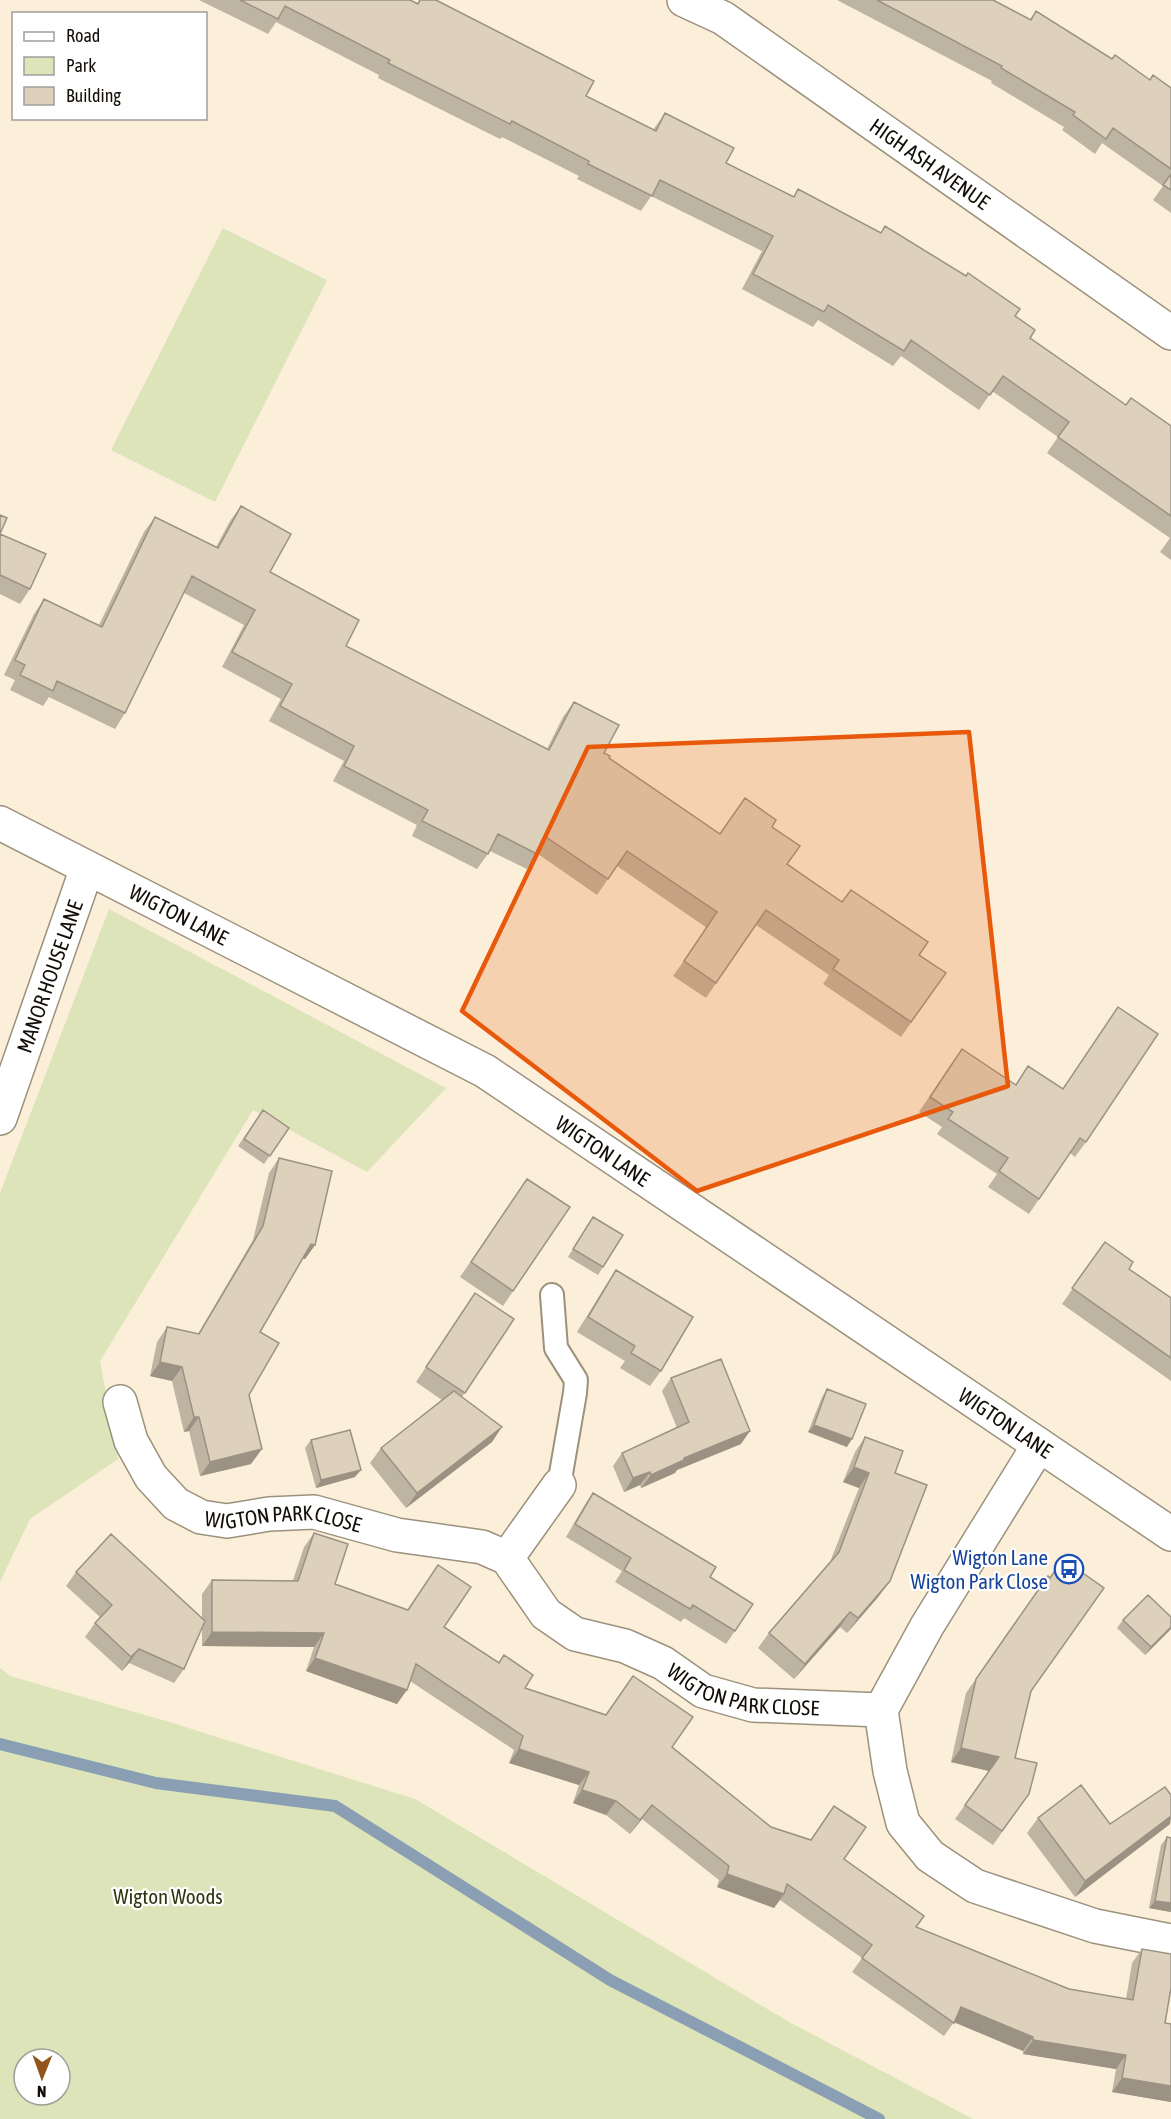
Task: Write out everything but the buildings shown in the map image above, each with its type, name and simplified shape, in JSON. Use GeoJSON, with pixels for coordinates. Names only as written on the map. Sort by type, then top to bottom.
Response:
{"type":"FeatureCollection","features":[{"type":"Feature","properties":{"kind":"street","name":"HIGH ASH AVENUE"},"geometry":{"type":"LineString","coordinates":[[684,0],[731,9],[1171,333]]}},
{"type":"Feature","properties":{"kind":"street","name":"WIGTON LANE"},"geometry":{"type":"LineString","coordinates":[[0,823],[485,1071],[1171,1534]]}},
{"type":"Feature","properties":{"kind":"street","name":"MANOR HOUSE LANE"},"geometry":{"type":"LineString","coordinates":[[0,1118],[87,868]]}},
{"type":"Feature","properties":{"kind":"street","name":"WIGTON PARK CLOSE"},"geometry":{"type":"LineString","coordinates":[[120,1402],[131,1441],[151,1477],[176,1504],[201,1517],[226,1521],[269,1514],[314,1512],[397,1535],[483,1547],[507,1557],[546,1614],[575,1634],[625,1646],[663,1663],[703,1691],[753,1706],[881,1710]]}},
{"type":"Feature","properties":{"kind":"street"},"geometry":{"type":"LineString","coordinates":[[1040,1446],[927,1626],[881,1710],[890,1771],[903,1823],[930,1856],[975,1886],[1095,1926],[1171,1941]]}},
{"type":"Feature","properties":{"kind":"street"},"geometry":{"type":"LineString","coordinates":[[507,1557],[559,1485]]}},
{"type":"Feature","properties":{"kind":"lane"},"geometry":{"type":"LineString","coordinates":[[552,1295],[556,1348],[576,1380],[559,1485]]}},
{"type":"Feature","properties":{"kind":"highlighted area"},"geometry":{"type":"Polygon","coordinates":[[[969,732],[1008,1086],[697,1191],[462,1011],[588,747],[969,732]]]}},
{"type":"Feature","properties":{"kind":"green space"},"geometry":{"type":"Polygon","coordinates":[[[223,228],[327,280],[215,502],[111,450],[223,228]]]}},
{"type":"Feature","properties":{"kind":"green space"},"geometry":{"type":"Polygon","coordinates":[[[109,909],[446,1088],[367,1172],[253,1110],[100,1361],[118,1459],[30,1519],[0,1582],[0,1193],[109,909]]]}},
{"type":"Feature","properties":{"kind":"green space","name":"Wigton Woods"},"geometry":{"type":"Polygon","coordinates":[[[0,1668],[10,1676],[166,1721],[415,1799],[791,2023],[973,2119],[0,2119],[0,1668]]]}},
{"type":"Feature","properties":{"kind":"waterway"},"geometry":{"type":"LineString","coordinates":[[0,1744],[156,1783],[335,1806],[610,1980],[879,2119]]}},
{"type":"Feature","properties":{"kind":"place","name":"Wigton Lane Wigton Park Close"},"geometry":{"type":"Point","coordinates":[1069,1569]}}]}
